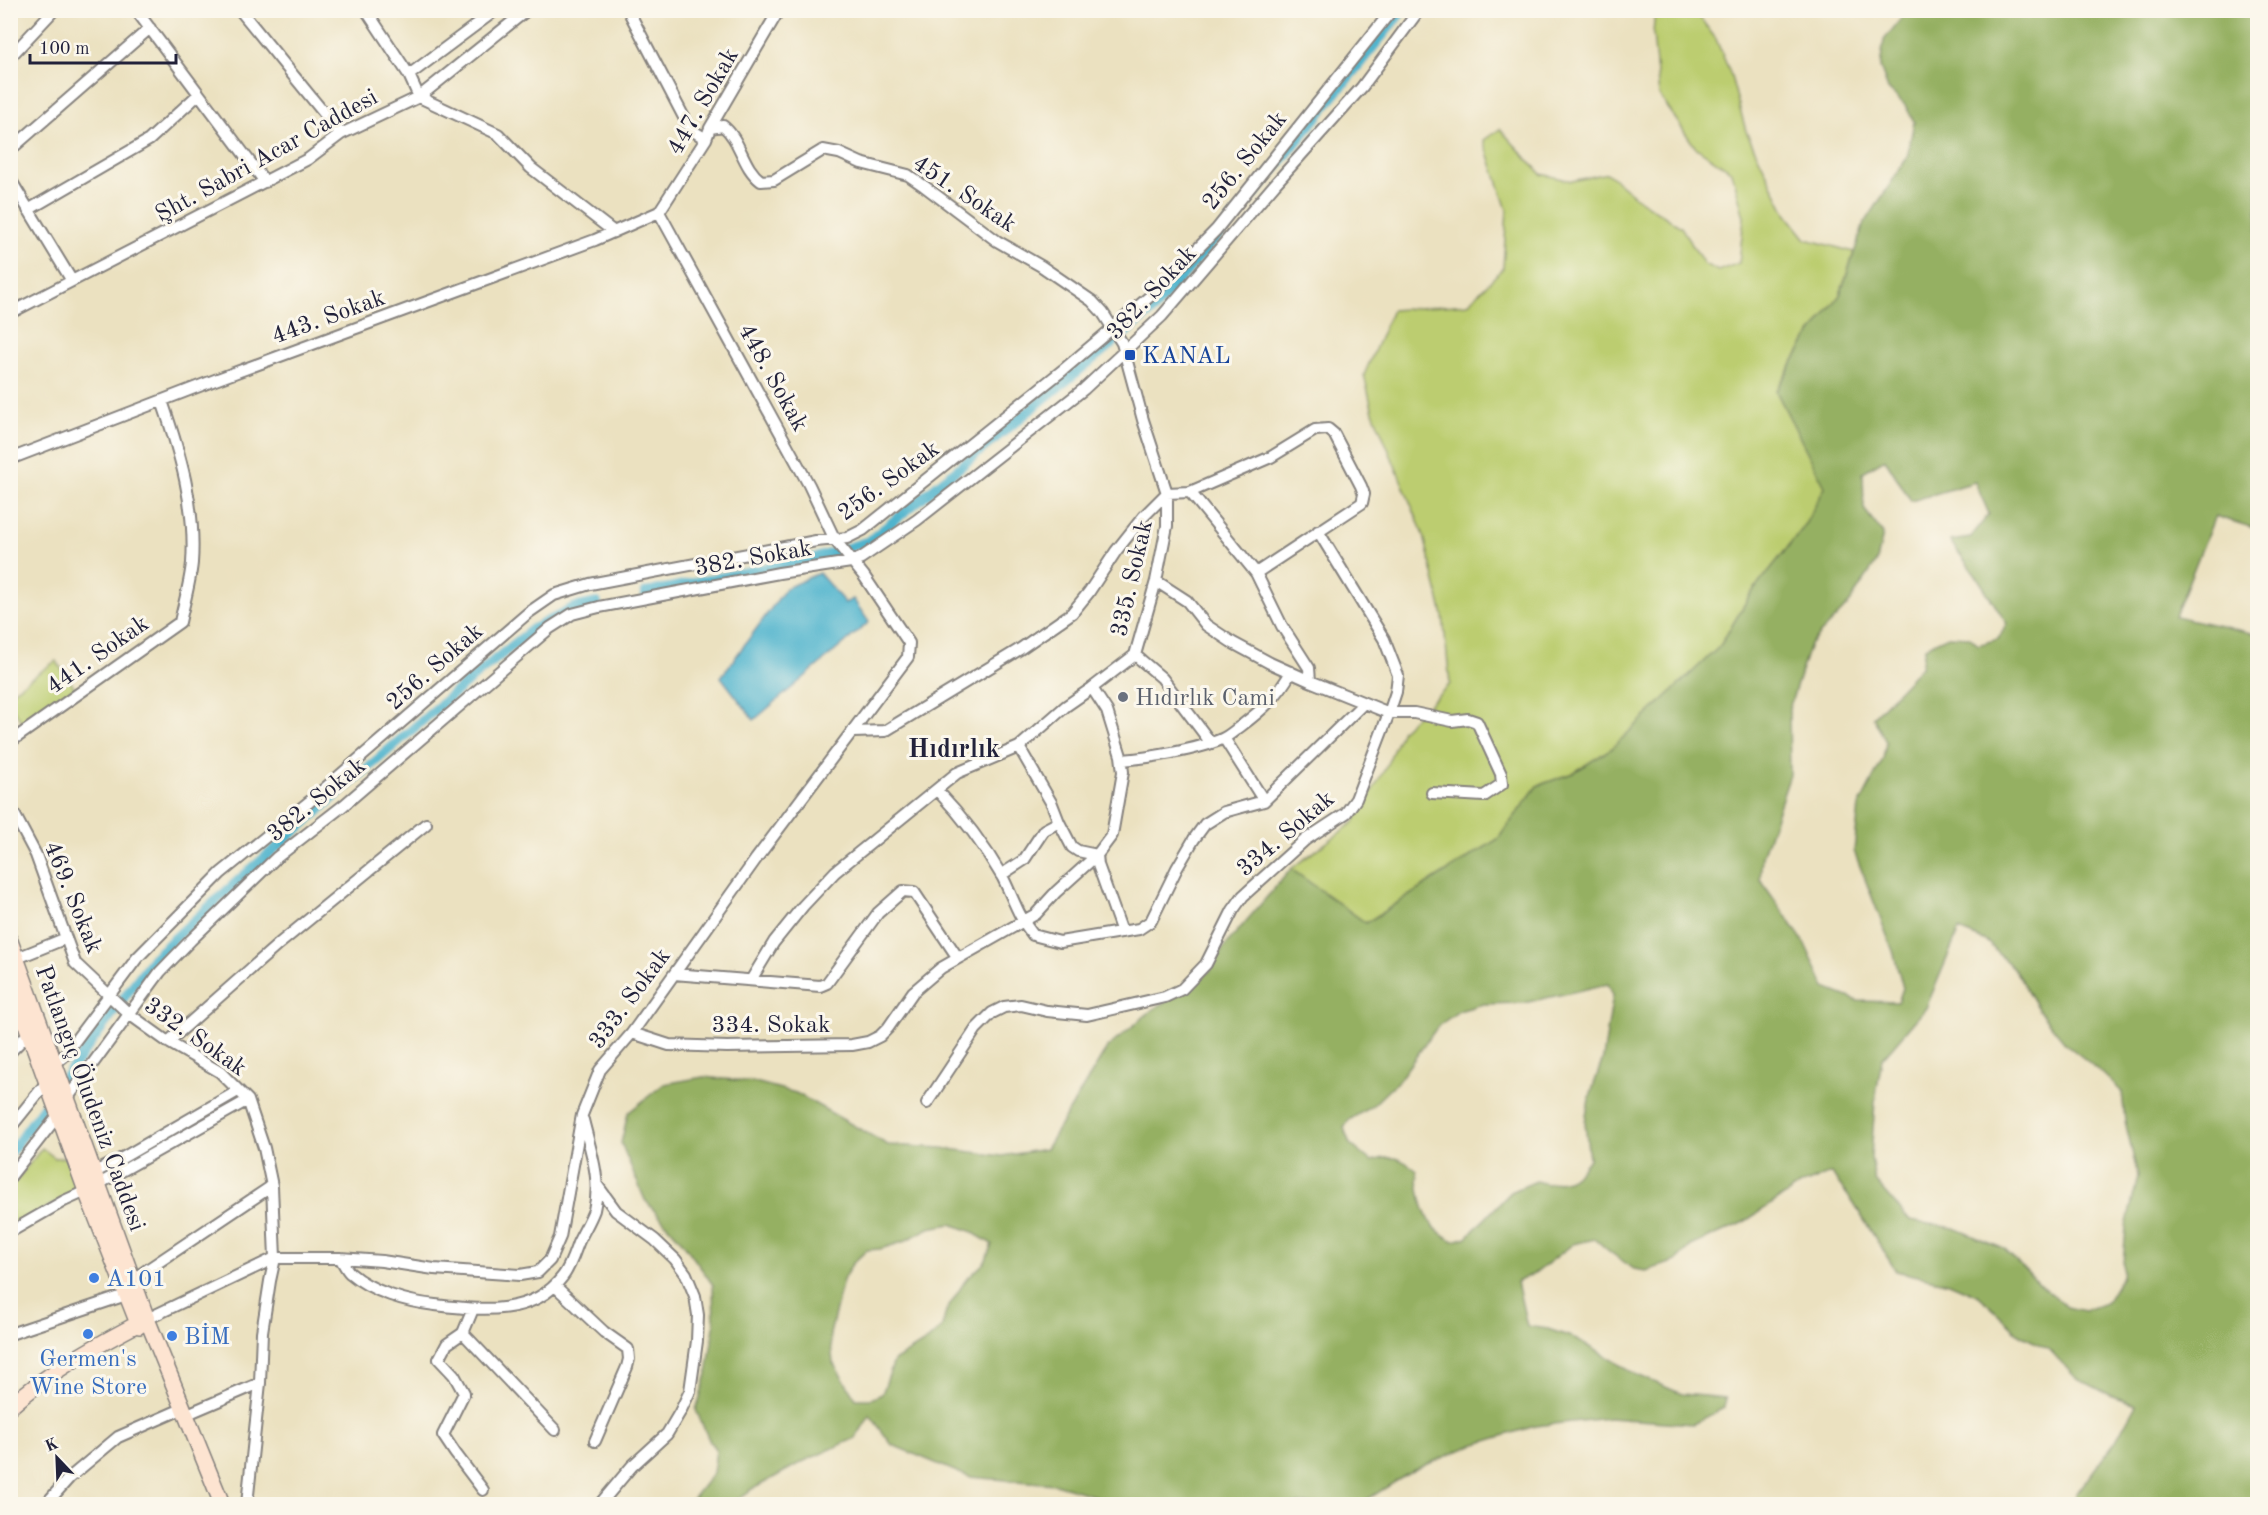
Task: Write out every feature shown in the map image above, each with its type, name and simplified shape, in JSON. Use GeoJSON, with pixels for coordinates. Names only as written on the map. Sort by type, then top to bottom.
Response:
{"type":"FeatureCollection","features":[{"type":"Feature","properties":{"kind":"main road","name":"Patlangıç Öludeniz Caddesi"},"geometry":{"type":"LineString","coordinates":[[10,941],[52,1077],[132,1280],[142,1321],[214,1504]]}},
{"type":"Feature","properties":{"kind":"main road","name":"Patlangıç Öludeniz Caddesi"},"geometry":{"type":"LineString","coordinates":[[10,980],[30,1032],[52,1077]]}},
{"type":"Feature","properties":{"kind":"main road","name":"Patlangıç Öludeniz Caddesi"},"geometry":{"type":"LineString","coordinates":[[92,1183],[126,1295],[142,1321]]}},
{"type":"Feature","properties":{"kind":"main road"},"geometry":{"type":"LineString","coordinates":[[10,1407],[34,1386],[94,1347],[142,1321]]}},
{"type":"Feature","properties":{"kind":"main road","name":"Patlangıç Öludeniz Caddesi"},"geometry":{"type":"LineString","coordinates":[[180,1413],[222,1504]]}},
{"type":"Feature","properties":{"kind":"street"},"geometry":{"type":"LineString","coordinates":[[10,57],[54,10]]}},
{"type":"Feature","properties":{"kind":"street"},"geometry":{"type":"LineString","coordinates":[[136,10],[265,182]]}},
{"type":"Feature","properties":{"kind":"street"},"geometry":{"type":"LineString","coordinates":[[240,10],[341,134]]}},
{"type":"Feature","properties":{"kind":"street"},"geometry":{"type":"LineString","coordinates":[[366,10],[409,75],[419,97],[498,134],[531,168],[614,232]]}},
{"type":"Feature","properties":{"kind":"street"},"geometry":{"type":"LineString","coordinates":[[409,75],[496,10]]}},
{"type":"Feature","properties":{"kind":"street","name":"Şht. Sabri Acar Caddesi"},"geometry":{"type":"LineString","coordinates":[[10,313],[308,159],[341,134],[419,97],[527,10]]}},
{"type":"Feature","properties":{"kind":"street"},"geometry":{"type":"LineString","coordinates":[[628,10],[690,129],[706,139]]}},
{"type":"Feature","properties":{"kind":"street","name":"447. Sokak"},"geometry":{"type":"LineString","coordinates":[[659,212],[706,139],[710,128],[779,10]]}},
{"type":"Feature","properties":{"kind":"street","name":"256. Sokak"},"geometry":{"type":"LineString","coordinates":[[11,1127],[52,1077],[63,1057],[112,998],[137,958],[221,873],[309,802],[528,613],[554,595],[622,577],[816,541],[836,541],[863,530],[1114,329],[1155,292],[1216,230],[1392,10]]}},
{"type":"Feature","properties":{"kind":"street","name":"382. Sokak"},"geometry":{"type":"LineString","coordinates":[[62,1104],[127,1012],[191,939],[276,858],[344,805],[550,628],[572,614],[599,607],[850,559],[879,547],[917,520],[1084,389],[1123,347],[1162,316],[1362,87],[1419,10]]}},
{"type":"Feature","properties":{"kind":"street"},"geometry":{"type":"LineString","coordinates":[[10,150],[150,28]]}},
{"type":"Feature","properties":{"kind":"street"},"geometry":{"type":"LineString","coordinates":[[28,210],[149,140],[199,94]]}},
{"type":"Feature","properties":{"kind":"street","name":"451. Sokak"},"geometry":{"type":"LineString","coordinates":[[710,128],[723,126],[733,134],[753,175],[761,181],[774,180],[823,150],[908,175],[997,241],[1092,301],[1114,329],[1123,347]]}},
{"type":"Feature","properties":{"kind":"street"},"geometry":{"type":"LineString","coordinates":[[10,178],[72,281]]}},
{"type":"Feature","properties":{"kind":"street","name":"443. Sokak"},"geometry":{"type":"LineString","coordinates":[[10,459],[614,232],[659,212]]}},
{"type":"Feature","properties":{"kind":"street","name":"448. Sokak"},"geometry":{"type":"LineString","coordinates":[[659,212],[809,485],[836,541],[850,559]]}},
{"type":"Feature","properties":{"kind":"street","name":"335. Sokak"},"geometry":{"type":"LineString","coordinates":[[751,980],[774,942],[835,872],[957,773],[1018,747],[1066,706],[1135,654],[1156,581],[1167,526],[1167,493],[1143,420],[1123,347]]}},
{"type":"Feature","properties":{"kind":"street","name":"441. Sokak"},"geometry":{"type":"LineString","coordinates":[[10,742],[180,622],[192,564],[190,516],[180,454],[162,401]]}},
{"type":"Feature","properties":{"kind":"street"},"geometry":{"type":"LineString","coordinates":[[853,732],[885,731],[1020,649],[1072,613],[1143,517],[1167,493],[1190,492],[1271,457],[1315,430],[1328,429],[1334,434],[1362,486],[1364,494],[1362,503],[1256,573]]}},
{"type":"Feature","properties":{"kind":"street"},"geometry":{"type":"LineString","coordinates":[[1190,492],[1256,573],[1282,626],[1309,668],[1310,681]]}},
{"type":"Feature","properties":{"kind":"street","name":"334. Sokak"},"geometry":{"type":"LineString","coordinates":[[927,1103],[976,1029],[992,1013],[1004,1007],[1021,1005],[1047,1011],[1087,1015],[1165,997],[1191,982],[1206,964],[1233,910],[1243,896],[1305,840],[1346,813],[1356,800],[1389,713],[1396,692],[1398,675],[1384,639],[1318,531]]}},
{"type":"Feature","properties":{"kind":"street","name":"333. Sokak"},"geometry":{"type":"LineString","coordinates":[[275,1258],[340,1258],[382,1261],[434,1269],[520,1275],[538,1272],[550,1260],[560,1237],[582,1115],[600,1070],[632,1033],[756,859],[908,657],[909,643],[850,559]]}},
{"type":"Feature","properties":{"kind":"street"},"geometry":{"type":"LineString","coordinates":[[1156,581],[1186,601],[1206,625],[1233,643],[1362,704],[1389,713],[1414,713],[1452,721],[1468,719],[1477,722],[1501,774],[1502,784],[1484,796],[1432,793]]}},
{"type":"Feature","properties":{"kind":"street"},"geometry":{"type":"LineString","coordinates":[[1135,654],[1162,678],[1211,743]]}},
{"type":"Feature","properties":{"kind":"street"},"geometry":{"type":"LineString","coordinates":[[1122,760],[1142,758],[1224,738],[1265,708],[1281,691],[1291,672]]}},
{"type":"Feature","properties":{"kind":"street"},"geometry":{"type":"LineString","coordinates":[[674,974],[820,986],[827,983],[878,913],[903,891],[914,892],[958,958],[1036,914],[1056,892],[1097,855],[1112,835],[1123,772],[1122,760],[1107,711],[1092,688]]}},
{"type":"Feature","properties":{"kind":"street"},"geometry":{"type":"LineString","coordinates":[[937,790],[961,815],[1001,875],[1022,922],[1033,935],[1060,942],[1139,929],[1151,921],[1177,868],[1205,824],[1224,812],[1264,801],[1362,704]]}},
{"type":"Feature","properties":{"kind":"street"},"geometry":{"type":"LineString","coordinates":[[1224,738],[1264,801]]}},
{"type":"Feature","properties":{"kind":"street"},"geometry":{"type":"LineString","coordinates":[[1018,747],[1052,804],[1072,847],[1078,851],[1097,855]]}},
{"type":"Feature","properties":{"kind":"street","name":"469. Sokak"},"geometry":{"type":"LineString","coordinates":[[10,806],[36,855],[64,939],[75,963],[112,998]]}},
{"type":"Feature","properties":{"kind":"street"},"geometry":{"type":"LineString","coordinates":[[1001,875],[1024,860],[1044,830],[1059,822]]}},
{"type":"Feature","properties":{"kind":"street"},"geometry":{"type":"LineString","coordinates":[[168,1042],[273,950],[426,824]]}},
{"type":"Feature","properties":{"kind":"street"},"geometry":{"type":"LineString","coordinates":[[1097,855],[1098,866],[1122,932]]}},
{"type":"Feature","properties":{"kind":"street"},"geometry":{"type":"LineString","coordinates":[[17,958],[64,939]]}},
{"type":"Feature","properties":{"kind":"street","name":"334. Sokak"},"geometry":{"type":"LineString","coordinates":[[632,1033],[669,1044],[726,1047],[852,1045],[868,1042],[880,1036],[913,992],[941,968],[958,958]]}},
{"type":"Feature","properties":{"kind":"street","name":"332. Sokak"},"geometry":{"type":"LineString","coordinates":[[112,998],[168,1042],[220,1072],[248,1100],[264,1148],[272,1186],[275,1258],[262,1332],[260,1383],[246,1504]]}},
{"type":"Feature","properties":{"kind":"street"},"geometry":{"type":"LineString","coordinates":[[10,1052],[30,1032]]}},
{"type":"Feature","properties":{"kind":"street"},"geometry":{"type":"LineString","coordinates":[[92,1183],[117,1161],[237,1091]]}},
{"type":"Feature","properties":{"kind":"street"},"geometry":{"type":"LineString","coordinates":[[10,1232],[92,1183],[248,1100]]}},
{"type":"Feature","properties":{"kind":"street"},"geometry":{"type":"LineString","coordinates":[[10,1177],[62,1104]]}},
{"type":"Feature","properties":{"kind":"street"},"geometry":{"type":"LineString","coordinates":[[340,1258],[350,1272],[372,1286],[412,1302],[473,1310],[516,1306],[534,1300],[555,1286],[568,1267],[593,1210],[597,1185],[582,1115]]}},
{"type":"Feature","properties":{"kind":"street"},"geometry":{"type":"LineString","coordinates":[[597,1185],[616,1211],[655,1240],[675,1259],[686,1274],[695,1296],[698,1315],[690,1391],[680,1412],[667,1434],[632,1466],[600,1504]]}},
{"type":"Feature","properties":{"kind":"street"},"geometry":{"type":"LineString","coordinates":[[132,1280],[272,1186]]}},
{"type":"Feature","properties":{"kind":"street"},"geometry":{"type":"LineString","coordinates":[[142,1321],[275,1258]]}},
{"type":"Feature","properties":{"kind":"street"},"geometry":{"type":"LineString","coordinates":[[555,1286],[603,1332],[628,1349],[627,1367],[595,1442]]}},
{"type":"Feature","properties":{"kind":"street"},"geometry":{"type":"LineString","coordinates":[[10,1334],[126,1295]]}},
{"type":"Feature","properties":{"kind":"street"},"geometry":{"type":"LineString","coordinates":[[473,1310],[463,1333],[447,1344],[439,1359],[454,1375],[464,1393],[443,1435],[483,1490]]}},
{"type":"Feature","properties":{"kind":"street"},"geometry":{"type":"LineString","coordinates":[[463,1333],[555,1430]]}},
{"type":"Feature","properties":{"kind":"street"},"geometry":{"type":"LineString","coordinates":[[46,1504],[69,1478],[118,1437],[260,1383]]}},
{"type":"Feature","properties":{"kind":"green space"},"geometry":{"type":"Polygon","coordinates":[[[2249,10],[2257,15],[2257,529],[2215,516],[2175,616],[2257,634],[2257,1504],[2075,1504],[2076,1494],[2115,1442],[2136,1404],[2112,1396],[2075,1377],[2049,1349],[2022,1336],[1979,1296],[1949,1283],[1896,1271],[1854,1204],[1831,1173],[1800,1185],[1744,1222],[1691,1246],[1676,1261],[1646,1271],[1634,1269],[1595,1239],[1573,1244],[1537,1272],[1517,1282],[1527,1326],[1548,1329],[1577,1339],[1635,1374],[1682,1394],[1726,1398],[1724,1408],[1693,1424],[1609,1418],[1535,1426],[1470,1446],[1414,1470],[1360,1504],[1112,1504],[1102,1498],[1055,1484],[969,1477],[892,1445],[870,1415],[856,1438],[802,1462],[751,1490],[731,1504],[692,1504],[690,1502],[713,1473],[716,1450],[696,1410],[707,1374],[714,1327],[713,1285],[683,1243],[645,1200],[621,1143],[628,1113],[664,1084],[703,1077],[755,1082],[796,1093],[888,1145],[942,1148],[1002,1156],[1046,1149],[1107,1048],[1153,1009],[1192,986],[1209,972],[1223,948],[1291,869],[1366,923],[1498,839],[1537,786],[1573,773],[1611,749],[1720,646],[1750,595],[1803,528],[1825,487],[1776,391],[1805,342],[1840,295],[1863,226],[1907,158],[1914,122],[1905,105],[1888,89],[1880,67],[1884,40],[1907,11],[2249,10]],[[1885,459],[1863,472],[1864,509],[1883,534],[1877,561],[1848,605],[1810,644],[1789,709],[1790,775],[1762,857],[1760,879],[1804,942],[1825,988],[1858,1001],[1898,1002],[1903,988],[1893,951],[1854,851],[1859,806],[1883,759],[1886,742],[1873,717],[1921,667],[1925,647],[1948,636],[1970,637],[1978,645],[1998,639],[2007,624],[1979,580],[1950,541],[1970,538],[1989,514],[1975,482],[1911,501],[1885,459]],[[1959,930],[1926,1008],[1882,1059],[1875,1101],[1871,1157],[1875,1181],[1910,1221],[1954,1228],[2004,1249],[2041,1286],[2067,1307],[2084,1311],[2106,1303],[2122,1276],[2126,1227],[2138,1177],[2125,1121],[2122,1092],[2067,1045],[2038,1009],[2015,970],[1986,941],[1959,930]],[[1608,984],[1524,1003],[1483,1004],[1459,1011],[1438,1026],[1399,1080],[1372,1106],[1349,1120],[1344,1128],[1350,1144],[1371,1161],[1396,1158],[1417,1171],[1422,1203],[1429,1221],[1436,1229],[1454,1241],[1467,1237],[1511,1192],[1536,1181],[1547,1184],[1568,1180],[1579,1172],[1589,1159],[1585,1122],[1589,1099],[1603,1058],[1613,995],[1608,984]],[[951,1224],[929,1228],[903,1242],[880,1249],[867,1250],[852,1264],[843,1280],[830,1334],[833,1363],[856,1399],[871,1399],[882,1394],[894,1361],[928,1340],[942,1327],[946,1311],[965,1281],[985,1262],[992,1244],[970,1231],[951,1224]]]}},
{"type":"Feature","properties":{"kind":"green space"},"geometry":{"type":"Polygon","coordinates":[[[1655,11],[1695,11],[1716,39],[1730,73],[1746,131],[1787,215],[1806,239],[1854,252],[1840,295],[1805,342],[1776,391],[1826,487],[1803,528],[1750,595],[1720,646],[1611,749],[1573,773],[1537,786],[1498,839],[1366,923],[1291,869],[1354,822],[1385,769],[1402,730],[1450,684],[1443,616],[1424,536],[1373,412],[1364,375],[1392,310],[1468,304],[1503,268],[1507,210],[1484,140],[1500,129],[1541,174],[1572,181],[1607,173],[1641,201],[1681,227],[1704,264],[1718,271],[1739,263],[1744,217],[1732,172],[1695,147],[1659,95],[1653,34],[1655,11]]]}},
{"type":"Feature","properties":{"kind":"green space"},"geometry":{"type":"Polygon","coordinates":[[[56,661],[75,688],[23,724],[11,706],[11,692],[56,661]]]}},
{"type":"Feature","properties":{"kind":"green space"},"geometry":{"type":"Polygon","coordinates":[[[42,1148],[55,1158],[68,1157],[78,1190],[11,1228],[11,1187],[42,1148]]]}},
{"type":"Feature","properties":{"kind":"water"},"geometry":{"type":"Polygon","coordinates":[[[819,573],[845,603],[853,599],[869,622],[754,720],[721,677],[786,588],[819,573]]]}},
{"type":"Feature","properties":{"kind":"waterway"},"geometry":{"type":"LineString","coordinates":[[645,593],[816,558],[869,541],[1153,310],[1256,192],[1403,10]]}},
{"type":"Feature","properties":{"kind":"waterway"},"geometry":{"type":"LineString","coordinates":[[10,1153],[153,958],[241,878],[461,687],[533,629],[573,608],[597,603]]}},
{"type":"Feature","properties":{"kind":"waterway"},"geometry":{"type":"LineString","coordinates":[[120,1166],[223,1106]]}},
{"type":"Feature","properties":{"kind":"place","name":"KANAL"},"geometry":{"type":"Point","coordinates":[1130,355]}},
{"type":"Feature","properties":{"kind":"place","name":"Hıdırlık Cami"},"geometry":{"type":"Point","coordinates":[1123,697]}},
{"type":"Feature","properties":{"kind":"place","name":"A101"},"geometry":{"type":"Point","coordinates":[94,1278]}},
{"type":"Feature","properties":{"kind":"place","name":"Germen's Wine Store"},"geometry":{"type":"Point","coordinates":[88,1334]}},
{"type":"Feature","properties":{"kind":"place","name":"BİM"},"geometry":{"type":"Point","coordinates":[172,1336]}},
{"type":"Feature","properties":{"kind":"district","name":"Hıdırlık"},"geometry":{"type":"Point","coordinates":[954,748]}}]}
